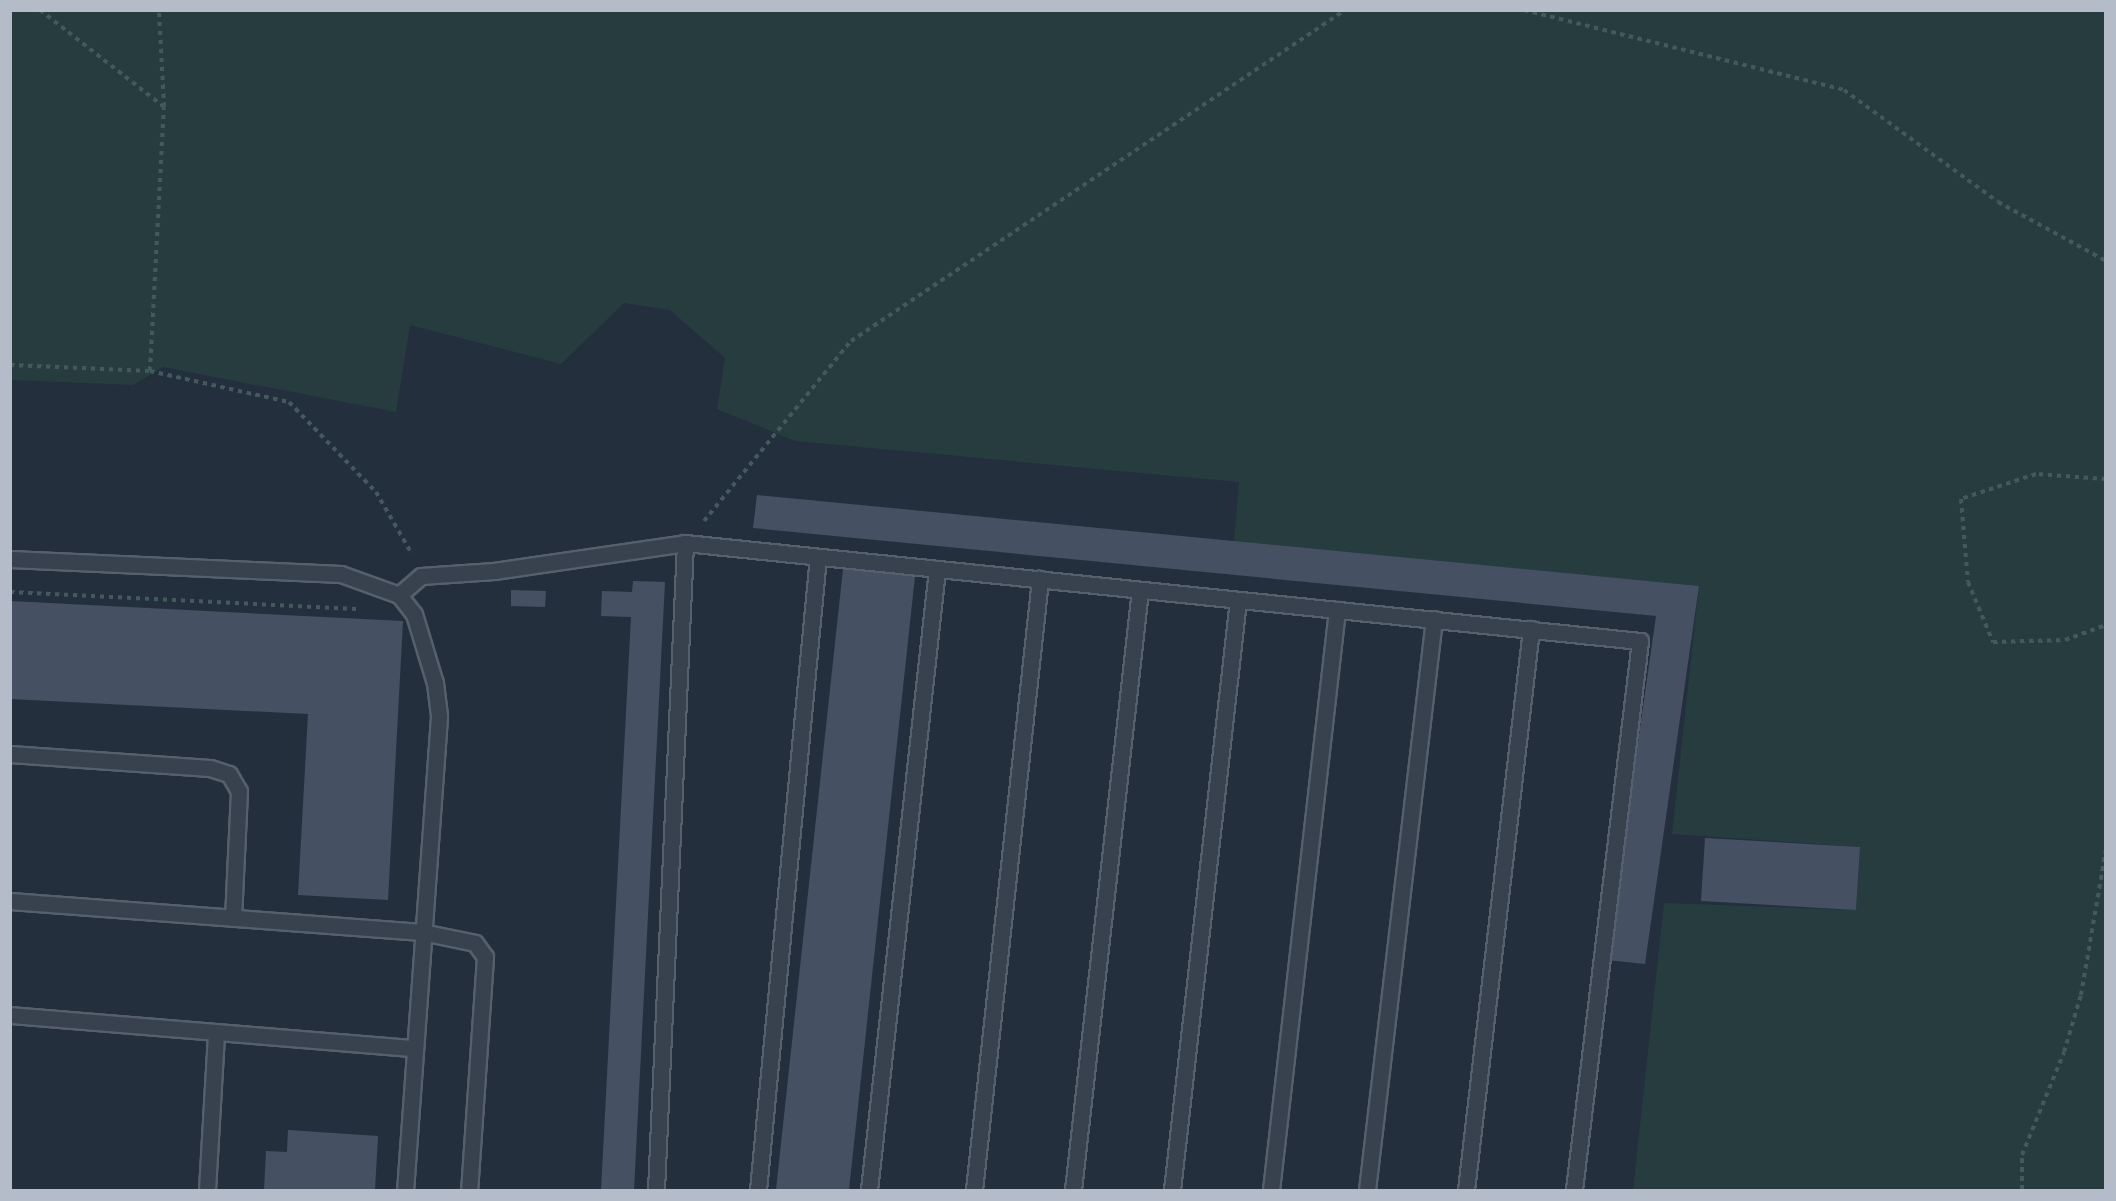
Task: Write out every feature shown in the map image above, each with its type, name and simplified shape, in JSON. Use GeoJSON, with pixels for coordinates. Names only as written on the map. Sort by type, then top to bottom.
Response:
{"type":"FeatureCollection","features":[{"type":"Feature","properties":{"kind":"lane"},"geometry":{"type":"LineString","coordinates":[[656,1191],[685,543]]}},
{"type":"Feature","properties":{"kind":"lane"},"geometry":{"type":"LineString","coordinates":[[399,595],[421,576],[494,572],[685,543],[1640,641],[1574,1191]]}},
{"type":"Feature","properties":{"kind":"lane"},"geometry":{"type":"LineString","coordinates":[[758,1191],[818,556]]}},
{"type":"Feature","properties":{"kind":"lane"},"geometry":{"type":"LineString","coordinates":[[10,559],[341,574],[399,595],[414,614],[439,699],[413,1048],[405,1191]]}},
{"type":"Feature","properties":{"kind":"lane"},"geometry":{"type":"LineString","coordinates":[[869,1191],[938,569]]}},
{"type":"Feature","properties":{"kind":"lane"},"geometry":{"type":"LineString","coordinates":[[974,1191],[1040,579]]}},
{"type":"Feature","properties":{"kind":"lane"},"geometry":{"type":"LineString","coordinates":[[1072,1191],[1140,590]]}},
{"type":"Feature","properties":{"kind":"lane"},"geometry":{"type":"LineString","coordinates":[[1172,1191],[1238,600]]}},
{"type":"Feature","properties":{"kind":"lane"},"geometry":{"type":"LineString","coordinates":[[1271,1191],[1337,610]]}},
{"type":"Feature","properties":{"kind":"lane"},"geometry":{"type":"LineString","coordinates":[[1367,1191],[1434,620]]}},
{"type":"Feature","properties":{"kind":"lane"},"geometry":{"type":"LineString","coordinates":[[1466,1191],[1531,629]]}},
{"type":"Feature","properties":{"kind":"lane"},"geometry":{"type":"LineString","coordinates":[[10,754],[210,768],[229,774],[239,791],[233,918]]}},
{"type":"Feature","properties":{"kind":"lane"},"geometry":{"type":"LineString","coordinates":[[10,901],[422,932],[475,943],[485,957],[469,1191]]}},
{"type":"Feature","properties":{"kind":"lane"},"geometry":{"type":"LineString","coordinates":[[10,1015],[413,1048]]}},
{"type":"Feature","properties":{"kind":"lane"},"geometry":{"type":"LineString","coordinates":[[207,1191],[216,1032]]}},
{"type":"Feature","properties":{"kind":"path"},"geometry":{"type":"LineString","coordinates":[[40,10],[164,107]]}},
{"type":"Feature","properties":{"kind":"path"},"geometry":{"type":"LineString","coordinates":[[150,372],[164,107],[159,10]]}},
{"type":"Feature","properties":{"kind":"path"},"geometry":{"type":"LineString","coordinates":[[685,543],[850,341],[1345,10]]}},
{"type":"Feature","properties":{"kind":"path"},"geometry":{"type":"LineString","coordinates":[[1524,10],[1844,90],[1998,202],[2106,261]]}},
{"type":"Feature","properties":{"kind":"path"},"geometry":{"type":"LineString","coordinates":[[10,365],[150,372],[289,402],[376,492],[405,536],[421,576]]}},
{"type":"Feature","properties":{"kind":"path"},"geometry":{"type":"LineString","coordinates":[[2106,479],[2036,474],[1961,499],[1968,582],[1993,642],[2066,640],[2106,625]]}},
{"type":"Feature","properties":{"kind":"path"},"geometry":{"type":"LineString","coordinates":[[10,592],[368,609]]}},
{"type":"Feature","properties":{"kind":"path"},"geometry":{"type":"LineString","coordinates":[[2022,1191],[2022,1155],[2064,1052],[2081,994],[2106,848]]}},
{"type":"Feature","properties":{"kind":"green space"},"geometry":{"type":"Polygon","coordinates":[[[11,11],[2105,11],[2105,1190],[1633,1190],[1664,903],[1856,910],[1860,847],[1672,834],[1699,586],[1234,542],[1239,482],[795,441],[717,409],[725,358],[670,310],[624,303],[561,364],[410,325],[396,412],[163,367],[133,385],[11,380],[11,11]]]}},
{"type":"Feature","properties":{"kind":"building"},"geometry":{"type":"Polygon","coordinates":[[[757,495],[1699,586],[1645,964],[1607,960],[1656,616],[753,528],[757,495]]]}},
{"type":"Feature","properties":{"kind":"building"},"geometry":{"type":"Polygon","coordinates":[[[843,569],[915,576],[849,1190],[776,1190],[843,569]]]}},
{"type":"Feature","properties":{"kind":"building"},"geometry":{"type":"Polygon","coordinates":[[[633,581],[665,582],[634,1190],[601,1190],[631,617],[601,616],[602,591],[632,592],[633,581]]]}},
{"type":"Feature","properties":{"kind":"building"},"geometry":{"type":"Polygon","coordinates":[[[511,590],[546,591],[545,607],[511,606],[511,590]]]}},
{"type":"Feature","properties":{"kind":"building"},"geometry":{"type":"Polygon","coordinates":[[[10,601],[403,621],[388,900],[298,895],[308,714],[10,699],[10,601]]]}},
{"type":"Feature","properties":{"kind":"building"},"geometry":{"type":"Polygon","coordinates":[[[1705,838],[1860,847],[1856,910],[1701,901],[1705,838]]]}},
{"type":"Feature","properties":{"kind":"building"},"geometry":{"type":"Polygon","coordinates":[[[288,1130],[378,1136],[375,1190],[264,1190],[266,1151],[287,1152],[288,1130]]]}}]}
